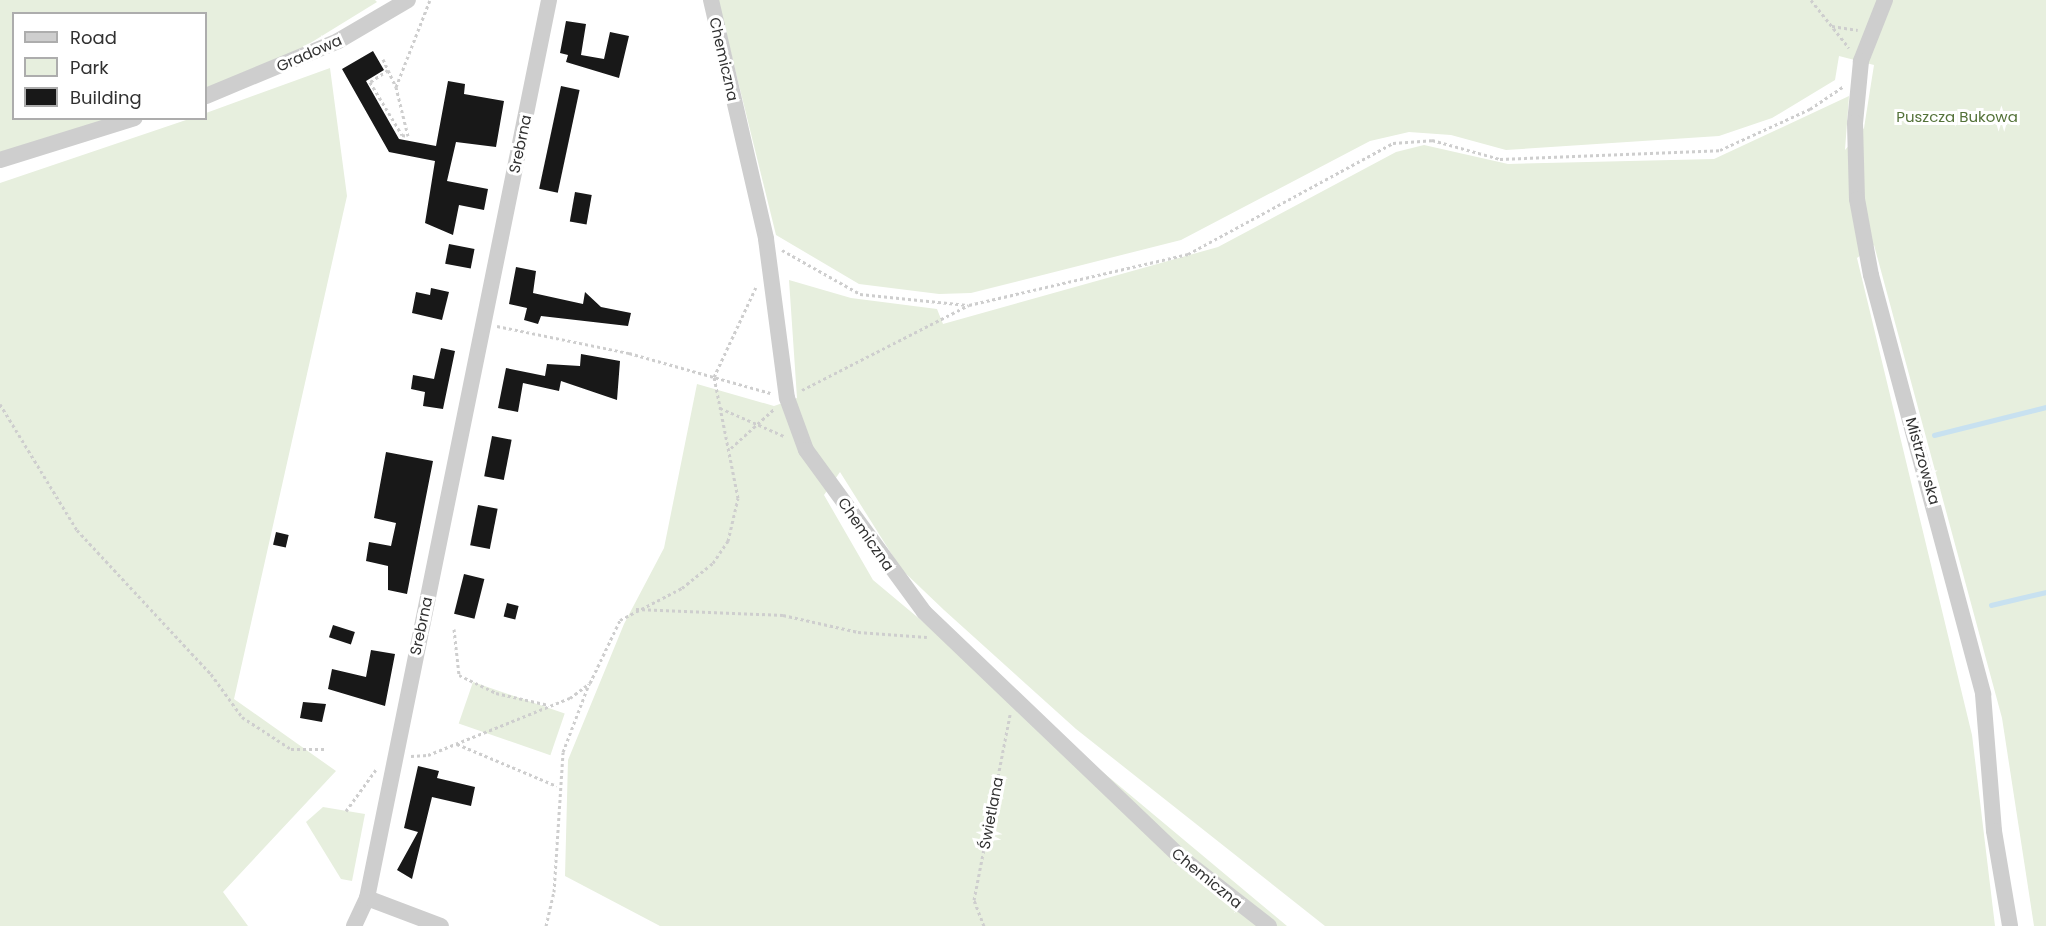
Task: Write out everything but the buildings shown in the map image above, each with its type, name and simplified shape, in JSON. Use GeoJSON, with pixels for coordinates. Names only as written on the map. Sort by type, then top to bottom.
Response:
{"type":"FeatureCollection","features":[{"type":"Feature","properties":{"kind":"street","name":"Gradowa"},"geometry":{"type":"LineString","coordinates":[[207,96],[338,41],[408,0]]}},
{"type":"Feature","properties":{"kind":"street","name":"Srebrna"},"geometry":{"type":"LineString","coordinates":[[354,926],[367,898],[387,760],[483,323],[549,0]]}},
{"type":"Feature","properties":{"kind":"street","name":"Chemiczna"},"geometry":{"type":"LineString","coordinates":[[711,0],[766,239],[787,398],[806,450],[905,589],[1012,699],[1179,856],[1269,926]]}},
{"type":"Feature","properties":{"kind":"street","name":"Mistrzowska"},"geometry":{"type":"LineString","coordinates":[[1885,0],[1861,61],[1855,123],[1858,210],[1983,694],[1994,831],[2010,926]]}},
{"type":"Feature","properties":{"kind":"street"},"geometry":{"type":"LineString","coordinates":[[0,160],[129,120]]}},
{"type":"Feature","properties":{"kind":"street"},"geometry":{"type":"LineString","coordinates":[[367,898],[441,926]]}},
{"type":"Feature","properties":{"kind":"path"},"geometry":{"type":"LineString","coordinates":[[396,87],[429,0]]}},
{"type":"Feature","properties":{"kind":"path"},"geometry":{"type":"LineString","coordinates":[[732,448],[787,398],[969,305],[1188,254],[1393,143],[1432,140],[1500,159],[1720,150],[1810,109],[1847,84],[1861,61],[1811,0]]}},
{"type":"Feature","properties":{"kind":"path"},"geometry":{"type":"LineString","coordinates":[[1830,25],[1874,27]]}},
{"type":"Feature","properties":{"kind":"path"},"geometry":{"type":"LineString","coordinates":[[382,59],[388,70],[396,87],[408,136],[402,135],[370,82],[388,70]]}},
{"type":"Feature","properties":{"kind":"path"},"geometry":{"type":"LineString","coordinates":[[766,239],[860,294],[969,305]]}},
{"type":"Feature","properties":{"kind":"path"},"geometry":{"type":"LineString","coordinates":[[546,926],[554,892],[557,786],[570,726],[590,683],[620,620],[632,609],[681,588],[713,563],[728,541],[737,508],[732,448],[720,408],[714,377],[768,261]]}},
{"type":"Feature","properties":{"kind":"path"},"geometry":{"type":"LineString","coordinates":[[483,323],[629,353],[787,398]]}},
{"type":"Feature","properties":{"kind":"path"},"geometry":{"type":"LineString","coordinates":[[0,404],[77,530],[211,674],[242,717],[291,749],[325,749]]}},
{"type":"Feature","properties":{"kind":"path"},"geometry":{"type":"LineString","coordinates":[[720,408],[806,450]]}},
{"type":"Feature","properties":{"kind":"path"},"geometry":{"type":"LineString","coordinates":[[632,609],[783,615],[858,632],[933,638]]}},
{"type":"Feature","properties":{"kind":"path"},"geometry":{"type":"LineString","coordinates":[[454,629],[459,675],[496,693],[550,706]]}},
{"type":"Feature","properties":{"kind":"path"},"geometry":{"type":"LineString","coordinates":[[346,810],[387,760],[428,755],[550,706],[590,683]]}},
{"type":"Feature","properties":{"kind":"path","name":"Świetlana"},"geometry":{"type":"LineString","coordinates":[[984,926],[974,900],[1012,699]]}},
{"type":"Feature","properties":{"kind":"path"},"geometry":{"type":"LineString","coordinates":[[455,743],[557,786]]}},
{"type":"Feature","properties":{"kind":"green space"},"geometry":{"type":"Polygon","coordinates":[[[0,0],[375,0],[377,2],[286,58],[207,90],[207,12],[12,12],[12,120],[116,120],[0,154],[0,0]]]}},
{"type":"Feature","properties":{"kind":"green space","name":"Puszcza Bukowa"},"geometry":{"type":"Polygon","coordinates":[[[718,0],[2046,0],[2046,926],[2034,926],[2002,718],[1874,245],[1857,258],[1972,735],[1995,926],[1325,926],[1076,729],[944,610],[901,569],[840,472],[824,495],[873,580],[1287,926],[660,926],[565,876],[568,760],[624,624],[664,548],[697,384],[774,406],[797,398],[789,280],[851,298],[937,309],[943,324],[1218,247],[1396,152],[1424,145],[1508,164],[1714,159],[1849,96],[1845,150],[1864,128],[1874,65],[1839,56],[1835,80],[1772,118],[1719,136],[1506,150],[1451,135],[1409,132],[1370,141],[1181,240],[971,293],[939,294],[859,284],[776,235],[718,0]]]}},
{"type":"Feature","properties":{"kind":"green space"},"geometry":{"type":"Polygon","coordinates":[[[330,68],[347,196],[234,699],[336,771],[223,892],[248,926],[0,926],[0,183],[186,120],[207,120],[207,113],[330,68]]]}},
{"type":"Feature","properties":{"kind":"green space"},"geometry":{"type":"Polygon","coordinates":[[[473,682],[565,714],[550,755],[459,724],[473,682]]]}},
{"type":"Feature","properties":{"kind":"green space"},"geometry":{"type":"Polygon","coordinates":[[[323,807],[365,814],[352,881],[341,879],[306,822],[323,807]]]}},
{"type":"Feature","properties":{"kind":"waterway"},"geometry":{"type":"LineString","coordinates":[[1934,435],[2046,407]]}},
{"type":"Feature","properties":{"kind":"waterway"},"geometry":{"type":"LineString","coordinates":[[1991,605],[2046,592]]}}]}
